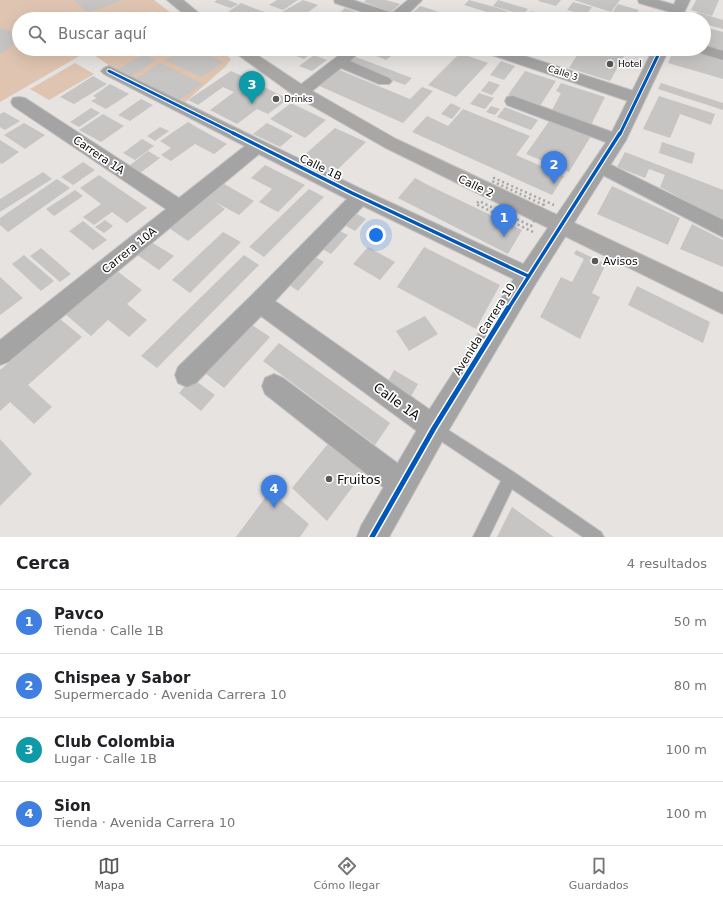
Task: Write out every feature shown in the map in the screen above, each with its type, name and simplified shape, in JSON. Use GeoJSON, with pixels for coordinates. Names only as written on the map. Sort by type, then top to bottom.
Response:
{"type":"FeatureCollection","features":[{"type":"Feature","properties":{"kind":"main road"},"geometry":{"type":"LineString","coordinates":[[174,0],[189,12]]}},
{"type":"Feature","properties":{"kind":"main road","name":"Calle 2"},"geometry":{"type":"LineString","coordinates":[[248,56],[301,92],[390,143],[557,216],[723,304]]}},
{"type":"Feature","properties":{"kind":"street"},"geometry":{"type":"LineString","coordinates":[[340,0],[375,12]]}},
{"type":"Feature","properties":{"kind":"street"},"geometry":{"type":"LineString","coordinates":[[403,12],[416,0]]}},
{"type":"Feature","properties":{"kind":"street"},"geometry":{"type":"LineString","coordinates":[[644,0],[678,10]]}},
{"type":"Feature","properties":{"kind":"street"},"geometry":{"type":"LineString","coordinates":[[711,52],[723,56]]}},
{"type":"Feature","properties":{"kind":"street"},"geometry":{"type":"LineString","coordinates":[[301,92],[347,56]]}},
{"type":"Feature","properties":{"kind":"street","name":"Calle 3"},"geometry":{"type":"LineString","coordinates":[[509,56],[637,98]]}},
{"type":"Feature","properties":{"kind":"street","name":"Avenida Carrera 10"},"geometry":{"type":"LineString","coordinates":[[372,537],[434,428],[528,276],[557,216],[601,166],[617,140],[658,56]]}},
{"type":"Feature","properties":{"kind":"street"},"geometry":{"type":"LineString","coordinates":[[340,62],[384,81]]}},
{"type":"Feature","properties":{"kind":"street","name":"Calle 1B"},"geometry":{"type":"LineString","coordinates":[[109,71],[257,146],[528,276]]}},
{"type":"Feature","properties":{"kind":"street"},"geometry":{"type":"LineString","coordinates":[[513,101],[617,140]]}},
{"type":"Feature","properties":{"kind":"street","name":"Carrera 1A"},"geometry":{"type":"LineString","coordinates":[[19,102],[180,208]]}},
{"type":"Feature","properties":{"kind":"street","name":"Carrera 10A"},"geometry":{"type":"LineString","coordinates":[[0,354],[257,146]]}},
{"type":"Feature","properties":{"kind":"street"},"geometry":{"type":"LineString","coordinates":[[601,166],[723,229]]}},
{"type":"Feature","properties":{"kind":"street"},"geometry":{"type":"LineString","coordinates":[[187,375],[260,302],[360,196]]}},
{"type":"Feature","properties":{"kind":"street","name":"Calle 1A"},"geometry":{"type":"LineString","coordinates":[[260,302],[434,428]]}},
{"type":"Feature","properties":{"kind":"street"},"geometry":{"type":"LineString","coordinates":[[274,386],[402,484]]}},
{"type":"Feature","properties":{"kind":"lane","name":"Calle 1A"},"geometry":{"type":"LineString","coordinates":[[434,428],[596,537]]}},
{"type":"Feature","properties":{"kind":"lane"},"geometry":{"type":"LineString","coordinates":[[481,537],[510,478]]}},
{"type":"Feature","properties":{"kind":"path"},"geometry":{"type":"LineString","coordinates":[[533,232],[476,204],[479,201],[531,226],[544,205],[492,181],[494,178],[557,216]]}},
{"type":"Feature","properties":{"kind":"shaded area"},"geometry":{"type":"Polygon","coordinates":[[[0,0],[154,0],[170,12],[12,12],[12,56],[79,56],[0,102],[0,0]]]}},
{"type":"Feature","properties":{"kind":"shaded area"},"geometry":{"type":"Polygon","coordinates":[[[95,56],[227,56],[231,59],[226,66],[183,104],[113,68],[95,56]]]}},
{"type":"Feature","properties":{"kind":"shaded area"},"geometry":{"type":"Polygon","coordinates":[[[75,63],[94,74],[49,100],[30,89],[75,63]]]}},
{"type":"Feature","properties":{"kind":"building"},"geometry":{"type":"Polygon","coordinates":[[[74,0],[122,0],[91,12],[87,12],[74,0]]]}},
{"type":"Feature","properties":{"kind":"building"},"geometry":{"type":"Polygon","coordinates":[[[217,0],[228,0],[238,4],[231,8],[214,2],[217,0]]]}},
{"type":"Feature","properties":{"kind":"building"},"geometry":{"type":"Polygon","coordinates":[[[277,0],[298,0],[283,10],[269,5],[277,0]]]}},
{"type":"Feature","properties":{"kind":"building"},"geometry":{"type":"Polygon","coordinates":[[[303,0],[318,5],[308,12],[282,12],[303,0]]]}},
{"type":"Feature","properties":{"kind":"building"},"geometry":{"type":"Polygon","coordinates":[[[366,0],[386,0],[400,4],[391,12],[364,2],[366,0]]]}},
{"type":"Feature","properties":{"kind":"building"},"geometry":{"type":"Polygon","coordinates":[[[469,0],[509,12],[487,12],[464,5],[469,0]]]}},
{"type":"Feature","properties":{"kind":"building"},"geometry":{"type":"Polygon","coordinates":[[[498,0],[528,9],[526,12],[513,12],[493,6],[498,0]]]}},
{"type":"Feature","properties":{"kind":"building"},"geometry":{"type":"Polygon","coordinates":[[[561,0],[556,6],[538,1],[561,0]]]}},
{"type":"Feature","properties":{"kind":"building"},"geometry":{"type":"Polygon","coordinates":[[[574,0],[620,0],[611,12],[574,0]]]}},
{"type":"Feature","properties":{"kind":"building"},"geometry":{"type":"Polygon","coordinates":[[[696,0],[719,0],[712,16],[711,12],[698,12],[691,10],[696,0]]]}},
{"type":"Feature","properties":{"kind":"building"},"geometry":{"type":"Polygon","coordinates":[[[573,2],[592,7],[588,12],[575,12],[567,10],[573,2]]]}},
{"type":"Feature","properties":{"kind":"building"},"geometry":{"type":"Polygon","coordinates":[[[241,3],[265,12],[228,12],[241,3]]]}},
{"type":"Feature","properties":{"kind":"building"},"geometry":{"type":"Polygon","coordinates":[[[618,4],[639,10],[638,12],[613,12],[618,4]]]}},
{"type":"Feature","properties":{"kind":"building"},"geometry":{"type":"Polygon","coordinates":[[[420,6],[439,12],[413,12],[420,6]]]}},
{"type":"Feature","properties":{"kind":"building"},"geometry":{"type":"Polygon","coordinates":[[[345,8],[357,12],[340,12],[345,8]]]}},
{"type":"Feature","properties":{"kind":"building"},"geometry":{"type":"Polygon","coordinates":[[[711,16],[723,20],[723,29],[711,26],[711,16]]]}},
{"type":"Feature","properties":{"kind":"building"},"geometry":{"type":"Polygon","coordinates":[[[0,28],[12,31],[12,46],[0,54],[0,28]]]}},
{"type":"Feature","properties":{"kind":"building"},"geometry":{"type":"Polygon","coordinates":[[[711,29],[723,32],[723,51],[711,47],[711,29]]]}},
{"type":"Feature","properties":{"kind":"building"},"geometry":{"type":"Polygon","coordinates":[[[140,56],[147,56],[156,60],[132,76],[118,69],[140,56]]]}},
{"type":"Feature","properties":{"kind":"building"},"geometry":{"type":"Polygon","coordinates":[[[172,56],[211,56],[224,62],[202,77],[165,60],[172,56]]]}},
{"type":"Feature","properties":{"kind":"building"},"geometry":{"type":"Polygon","coordinates":[[[296,56],[308,56],[304,59],[296,56]]]}},
{"type":"Feature","properties":{"kind":"building"},"geometry":{"type":"Polygon","coordinates":[[[313,56],[327,60],[312,71],[299,66],[313,56]]]}},
{"type":"Feature","properties":{"kind":"building"},"geometry":{"type":"Polygon","coordinates":[[[376,56],[391,56],[386,60],[376,56]]]}},
{"type":"Feature","properties":{"kind":"building"},"geometry":{"type":"Polygon","coordinates":[[[457,56],[468,56],[488,63],[456,97],[428,85],[457,56]]]}},
{"type":"Feature","properties":{"kind":"building"},"geometry":{"type":"Polygon","coordinates":[[[577,56],[624,56],[610,81],[569,68],[577,56]]]}},
{"type":"Feature","properties":{"kind":"building"},"geometry":{"type":"Polygon","coordinates":[[[671,56],[709,56],[723,60],[723,79],[668,63],[671,56]]]}},
{"type":"Feature","properties":{"kind":"building"},"geometry":{"type":"Polygon","coordinates":[[[356,57],[412,78],[405,85],[348,63],[356,57]]]}},
{"type":"Feature","properties":{"kind":"building"},"geometry":{"type":"Polygon","coordinates":[[[501,61],[515,66],[504,80],[490,75],[501,61]]]}},
{"type":"Feature","properties":{"kind":"building"},"geometry":{"type":"Polygon","coordinates":[[[160,63],[203,84],[179,100],[137,78],[160,63]]]}},
{"type":"Feature","properties":{"kind":"building"},"geometry":{"type":"Polygon","coordinates":[[[337,69],[410,99],[422,87],[433,91],[403,123],[317,85],[337,69]]]}},
{"type":"Feature","properties":{"kind":"building"},"geometry":{"type":"Polygon","coordinates":[[[231,71],[288,99],[268,114],[257,109],[237,124],[210,110],[234,92],[223,87],[198,105],[188,100],[231,71]]]}},
{"type":"Feature","properties":{"kind":"building"},"geometry":{"type":"Polygon","coordinates":[[[525,71],[556,81],[540,106],[508,95],[525,71]]]}},
{"type":"Feature","properties":{"kind":"building"},"geometry":{"type":"Polygon","coordinates":[[[93,76],[107,84],[74,104],[60,97],[93,76]]]}},
{"type":"Feature","properties":{"kind":"building"},"geometry":{"type":"Polygon","coordinates":[[[489,81],[500,85],[492,95],[481,91],[489,81]]]}},
{"type":"Feature","properties":{"kind":"building"},"geometry":{"type":"Polygon","coordinates":[[[561,83],[605,97],[591,125],[551,112],[561,93],[556,91],[561,83]]]}},
{"type":"Feature","properties":{"kind":"building"},"geometry":{"type":"Polygon","coordinates":[[[661,83],[723,103],[723,110],[658,89],[661,83]]]}},
{"type":"Feature","properties":{"kind":"building"},"geometry":{"type":"Polygon","coordinates":[[[110,84],[129,94],[106,109],[91,101],[97,98],[93,96],[110,84]]]}},
{"type":"Feature","properties":{"kind":"building"},"geometry":{"type":"Polygon","coordinates":[[[479,93],[494,98],[485,109],[470,104],[479,93]]]}},
{"type":"Feature","properties":{"kind":"building"},"geometry":{"type":"Polygon","coordinates":[[[659,96],[715,114],[711,125],[680,114],[670,138],[643,129],[659,96]]]}},
{"type":"Feature","properties":{"kind":"building"},"geometry":{"type":"Polygon","coordinates":[[[141,99],[153,105],[130,121],[118,115],[141,99]]]}},
{"type":"Feature","properties":{"kind":"building"},"geometry":{"type":"Polygon","coordinates":[[[291,103],[326,120],[305,138],[270,119],[291,103]]]}},
{"type":"Feature","properties":{"kind":"building"},"geometry":{"type":"Polygon","coordinates":[[[451,103],[461,108],[452,119],[441,114],[451,103]]]}},
{"type":"Feature","properties":{"kind":"building"},"geometry":{"type":"Polygon","coordinates":[[[491,106],[500,109],[495,115],[486,112],[491,106]]]}},
{"type":"Feature","properties":{"kind":"building"},"geometry":{"type":"Polygon","coordinates":[[[505,107],[538,120],[531,130],[497,117],[505,107]]]}},
{"type":"Feature","properties":{"kind":"building"},"geometry":{"type":"Polygon","coordinates":[[[91,108],[100,113],[79,127],[70,122],[91,108]]]}},
{"type":"Feature","properties":{"kind":"building"},"geometry":{"type":"Polygon","coordinates":[[[463,109],[530,136],[516,155],[564,176],[552,195],[412,132],[427,116],[448,126],[463,109]]]}},
{"type":"Feature","properties":{"kind":"building"},"geometry":{"type":"Polygon","coordinates":[[[4,112],[20,121],[5,130],[0,127],[0,114],[4,112]]]}},
{"type":"Feature","properties":{"kind":"building"},"geometry":{"type":"Polygon","coordinates":[[[103,114],[124,126],[101,142],[79,130],[103,114]]]}},
{"type":"Feature","properties":{"kind":"building"},"geometry":{"type":"Polygon","coordinates":[[[550,120],[591,136],[569,172],[526,154],[550,120]]]}},
{"type":"Feature","properties":{"kind":"building"},"geometry":{"type":"Polygon","coordinates":[[[188,122],[227,144],[214,154],[195,144],[171,161],[161,155],[171,148],[160,141],[188,122]]]}},
{"type":"Feature","properties":{"kind":"building"},"geometry":{"type":"Polygon","coordinates":[[[24,123],[45,135],[25,149],[4,135],[24,123]]]}},
{"type":"Feature","properties":{"kind":"building"},"geometry":{"type":"Polygon","coordinates":[[[267,123],[293,136],[280,147],[253,134],[267,123]]]}},
{"type":"Feature","properties":{"kind":"building"},"geometry":{"type":"Polygon","coordinates":[[[160,127],[169,131],[155,141],[147,136],[160,127]]]}},
{"type":"Feature","properties":{"kind":"building"},"geometry":{"type":"Polygon","coordinates":[[[335,128],[366,142],[333,174],[302,157],[335,128]]]}},
{"type":"Feature","properties":{"kind":"building"},"geometry":{"type":"Polygon","coordinates":[[[142,139],[154,146],[135,160],[123,153],[142,139]]]}},
{"type":"Feature","properties":{"kind":"building"},"geometry":{"type":"Polygon","coordinates":[[[0,140],[19,152],[2,164],[0,163],[0,140]]]}},
{"type":"Feature","properties":{"kind":"building"},"geometry":{"type":"Polygon","coordinates":[[[662,142],[695,153],[692,164],[659,153],[662,142]]]}},
{"type":"Feature","properties":{"kind":"building"},"geometry":{"type":"Polygon","coordinates":[[[148,151],[160,158],[140,173],[129,166],[148,151]]]}},
{"type":"Feature","properties":{"kind":"building"},"geometry":{"type":"Polygon","coordinates":[[[625,152],[723,190],[723,221],[660,187],[665,175],[649,169],[645,178],[617,167],[625,152]]]}},
{"type":"Feature","properties":{"kind":"building"},"geometry":{"type":"Polygon","coordinates":[[[83,162],[95,170],[73,185],[61,177],[83,162]]]}},
{"type":"Feature","properties":{"kind":"building"},"geometry":{"type":"Polygon","coordinates":[[[265,165],[305,185],[278,212],[259,202],[272,189],[251,178],[265,165]]]}},
{"type":"Feature","properties":{"kind":"building"},"geometry":{"type":"Polygon","coordinates":[[[43,172],[52,179],[0,212],[0,199],[43,172]]]}},
{"type":"Feature","properties":{"kind":"building"},"geometry":{"type":"Polygon","coordinates":[[[99,175],[147,208],[127,223],[112,212],[94,225],[83,217],[101,204],[80,188],[99,175]]]}},
{"type":"Feature","properties":{"kind":"building"},"geometry":{"type":"Polygon","coordinates":[[[415,178],[522,230],[508,254],[398,198],[415,178]]]}},
{"type":"Feature","properties":{"kind":"building"},"geometry":{"type":"Polygon","coordinates":[[[57,179],[70,188],[8,232],[0,225],[0,218],[57,179]]]}},
{"type":"Feature","properties":{"kind":"building"},"geometry":{"type":"Polygon","coordinates":[[[219,181],[254,201],[239,215],[215,202],[225,209],[188,241],[166,226],[219,181]]]}},
{"type":"Feature","properties":{"kind":"building"},"geometry":{"type":"Polygon","coordinates":[[[612,186],[680,218],[668,245],[597,214],[612,186]]]}},
{"type":"Feature","properties":{"kind":"building"},"geometry":{"type":"Polygon","coordinates":[[[309,189],[324,197],[264,257],[249,247],[309,189]]]}},
{"type":"Feature","properties":{"kind":"building"},"geometry":{"type":"Polygon","coordinates":[[[75,190],[83,196],[54,216],[46,209],[75,190]]]}},
{"type":"Feature","properties":{"kind":"building"},"geometry":{"type":"Polygon","coordinates":[[[350,210],[366,219],[355,231],[339,222],[350,210]]]}},
{"type":"Feature","properties":{"kind":"building"},"geometry":{"type":"Polygon","coordinates":[[[105,220],[113,226],[104,233],[95,227],[105,220]]]}},
{"type":"Feature","properties":{"kind":"building"},"geometry":{"type":"Polygon","coordinates":[[[83,221],[107,240],[93,250],[69,231],[83,221]]]}},
{"type":"Feature","properties":{"kind":"building"},"geometry":{"type":"Polygon","coordinates":[[[692,224],[723,240],[723,267],[680,249],[692,224]]]}},
{"type":"Feature","properties":{"kind":"building"},"geometry":{"type":"Polygon","coordinates":[[[334,228],[348,235],[331,254],[317,246],[334,228]]]}},
{"type":"Feature","properties":{"kind":"building"},"geometry":{"type":"Polygon","coordinates":[[[223,232],[241,242],[190,293],[172,280],[223,232]]]}},
{"type":"Feature","properties":{"kind":"building"},"geometry":{"type":"Polygon","coordinates":[[[151,242],[174,256],[159,270],[136,254],[151,242]]]}},
{"type":"Feature","properties":{"kind":"building"},"geometry":{"type":"Polygon","coordinates":[[[368,247],[395,262],[380,280],[353,264],[368,247]]]}},
{"type":"Feature","properties":{"kind":"building"},"geometry":{"type":"Polygon","coordinates":[[[424,247],[500,285],[476,329],[397,287],[424,247]]]}},
{"type":"Feature","properties":{"kind":"building"},"geometry":{"type":"Polygon","coordinates":[[[41,248],[71,274],[60,282],[30,256],[41,248]]]}},
{"type":"Feature","properties":{"kind":"building"},"geometry":{"type":"Polygon","coordinates":[[[576,250],[606,264],[592,293],[600,297],[580,339],[540,317],[561,277],[572,282],[584,259],[574,254],[576,250]]]}},
{"type":"Feature","properties":{"kind":"building"},"geometry":{"type":"Polygon","coordinates":[[[308,253],[324,262],[298,291],[282,280],[308,253]]]}},
{"type":"Feature","properties":{"kind":"building"},"geometry":{"type":"Polygon","coordinates":[[[24,255],[54,281],[41,291],[12,264],[24,255]]]}},
{"type":"Feature","properties":{"kind":"building"},"geometry":{"type":"Polygon","coordinates":[[[244,255],[259,265],[157,368],[141,356],[244,255]]]}},
{"type":"Feature","properties":{"kind":"building"},"geometry":{"type":"Polygon","coordinates":[[[117,271],[142,290],[127,304],[147,320],[129,337],[108,320],[91,336],[65,314],[117,271]]]}},
{"type":"Feature","properties":{"kind":"building"},"geometry":{"type":"Polygon","coordinates":[[[0,277],[23,298],[0,315],[0,277]]]}},
{"type":"Feature","properties":{"kind":"building"},"geometry":{"type":"Polygon","coordinates":[[[637,286],[710,322],[703,343],[628,305],[637,286]]]}},
{"type":"Feature","properties":{"kind":"building"},"geometry":{"type":"Polygon","coordinates":[[[425,316],[438,334],[409,351],[396,331],[425,316]]]}},
{"type":"Feature","properties":{"kind":"building"},"geometry":{"type":"Polygon","coordinates":[[[60,319],[82,337],[28,385],[52,407],[34,424],[10,402],[0,411],[0,370],[60,319]]]}},
{"type":"Feature","properties":{"kind":"building"},"geometry":{"type":"Polygon","coordinates":[[[246,321],[270,337],[224,388],[200,369],[246,321]]]}},
{"type":"Feature","properties":{"kind":"building"},"geometry":{"type":"Polygon","coordinates":[[[279,343],[390,423],[375,445],[263,361],[279,343]]]}},
{"type":"Feature","properties":{"kind":"building"},"geometry":{"type":"Polygon","coordinates":[[[394,370],[418,384],[410,398],[386,385],[394,370]]]}},
{"type":"Feature","properties":{"kind":"building"},"geometry":{"type":"Polygon","coordinates":[[[192,378],[215,395],[201,411],[179,393],[192,378]]]}},
{"type":"Feature","properties":{"kind":"building"},"geometry":{"type":"Polygon","coordinates":[[[0,439],[32,474],[0,506],[0,439]]]}},
{"type":"Feature","properties":{"kind":"building","name":"Fruitos"},"geometry":{"type":"Polygon","coordinates":[[[331,440],[366,469],[327,521],[292,488],[331,440]]]}},
{"type":"Feature","properties":{"kind":"building"},"geometry":{"type":"Polygon","coordinates":[[[270,491],[309,524],[300,537],[236,537],[270,491]]]}},
{"type":"Feature","properties":{"kind":"building"},"geometry":{"type":"Polygon","coordinates":[[[512,507],[554,537],[497,537],[512,507]]]}},
{"type":"Feature","properties":{"kind":"cycle path"},"geometry":{"type":"LineString","coordinates":[[372,537],[434,428],[528,276],[617,140],[658,56]]}},
{"type":"Feature","properties":{"kind":"cycle path"},"geometry":{"type":"LineString","coordinates":[[109,71],[352,193],[528,276]]}},
{"type":"Feature","properties":{"kind":"place","name":"Hotel"},"geometry":{"type":"Point","coordinates":[610,64]}},
{"type":"Feature","properties":{"kind":"place","name":"Drinks"},"geometry":{"type":"Point","coordinates":[276,99]}},
{"type":"Feature","properties":{"kind":"place","name":"Club Colombia"},"geometry":{"type":"Point","coordinates":[252,104]}},
{"type":"Feature","properties":{"kind":"place","name":"Chispea y Sabor"},"geometry":{"type":"Point","coordinates":[554,184]}},
{"type":"Feature","properties":{"kind":"place","name":"Pavco"},"geometry":{"type":"Point","coordinates":[504,237]}},
{"type":"Feature","properties":{"kind":"place","name":"Avisos"},"geometry":{"type":"Point","coordinates":[595,261]}},
{"type":"Feature","properties":{"kind":"place","name":"Fruitos"},"geometry":{"type":"Point","coordinates":[329,479]}},
{"type":"Feature","properties":{"kind":"place","name":"Sion"},"geometry":{"type":"Point","coordinates":[274,508]}}]}
